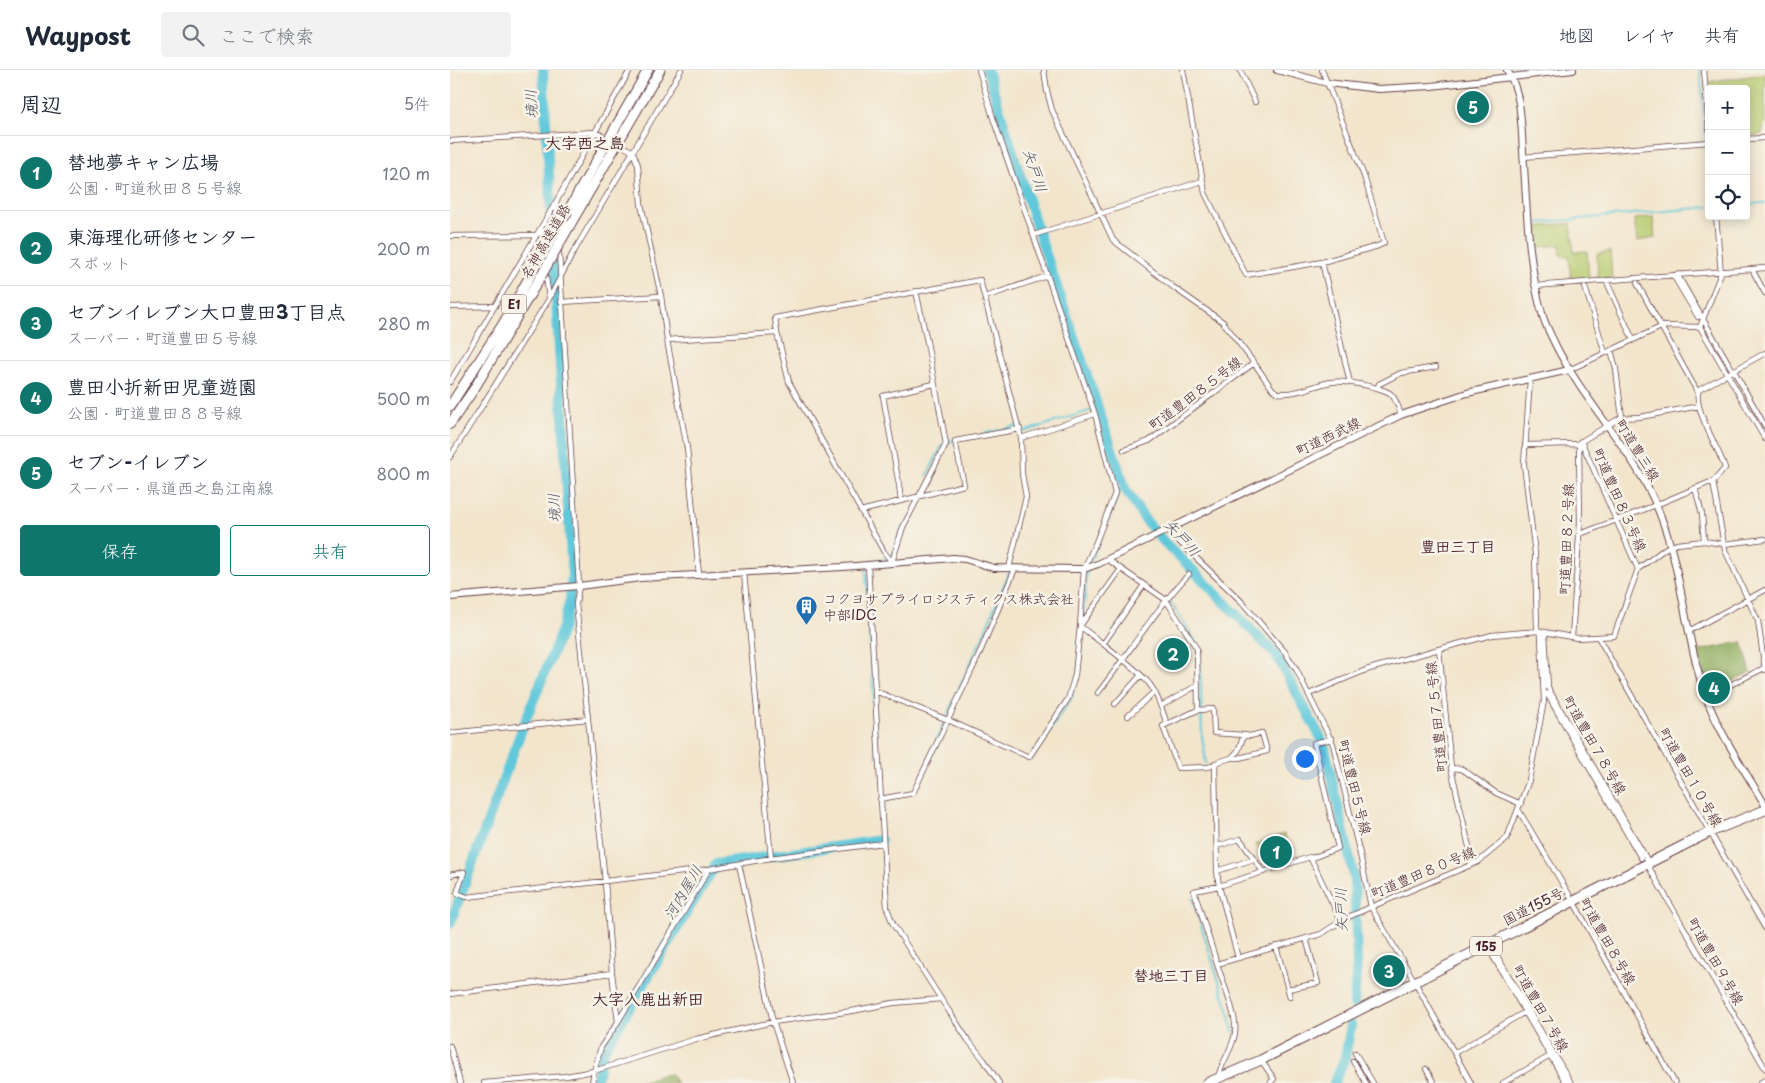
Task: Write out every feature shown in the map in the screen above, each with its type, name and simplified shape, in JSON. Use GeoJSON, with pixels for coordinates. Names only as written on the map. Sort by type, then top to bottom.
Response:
{"type":"FeatureCollection","features":[{"type":"Feature","properties":{"kind":"highway","name":"名神高速道路"},"geometry":{"type":"LineString","coordinates":[[450,424],[540,260],[648,70]]}},
{"type":"Feature","properties":{"kind":"highway","name":"名神高速道路"},"geometry":{"type":"LineString","coordinates":[[450,406],[491,351],[541,276],[660,70]]}},
{"type":"Feature","properties":{"kind":"highway","name":"国道155号"},"geometry":{"type":"LineString","coordinates":[[1207,1083],[1261,1060],[1489,945],[1646,862],[1710,832],[1765,810]]}},
{"type":"Feature","properties":{"kind":"street"},"geometry":{"type":"LineString","coordinates":[[450,382],[556,202],[630,70]]}},
{"type":"Feature","properties":{"kind":"street"},"geometry":{"type":"LineString","coordinates":[[450,457],[549,299],[681,70]]}},
{"type":"Feature","properties":{"kind":"street"},"geometry":{"type":"LineString","coordinates":[[875,691],[948,720],[1029,757],[1068,699],[1075,675],[1084,569],[1115,492],[1095,414],[979,70]]}},
{"type":"Feature","properties":{"kind":"street"},"geometry":{"type":"LineString","coordinates":[[1044,70],[1052,110],[1113,240],[1173,288],[1223,322],[1254,364]]}},
{"type":"Feature","properties":{"kind":"street"},"geometry":{"type":"LineString","coordinates":[[1183,70],[1205,193],[1245,274],[1322,262],[1384,243],[1364,176],[1322,70]]}},
{"type":"Feature","properties":{"kind":"street"},"geometry":{"type":"LineString","coordinates":[[1240,70],[1255,102]]}},
{"type":"Feature","properties":{"kind":"street"},"geometry":{"type":"LineString","coordinates":[[1277,70],[1328,83],[1358,88],[1405,89],[1573,70]]}},
{"type":"Feature","properties":{"kind":"street","name":"町道豊三線"},"geometry":{"type":"LineString","coordinates":[[1507,70],[1511,76],[1519,105],[1535,286],[1542,316],[1569,370],[1638,469],[1656,505],[1671,545],[1699,674],[1706,697],[1722,730],[1765,805]]}},
{"type":"Feature","properties":{"kind":"street"},"geometry":{"type":"LineString","coordinates":[[1704,70],[1705,85]]}},
{"type":"Feature","properties":{"kind":"street"},"geometry":{"type":"LineString","coordinates":[[450,141],[543,134],[595,132],[601,135]]}},
{"type":"Feature","properties":{"kind":"street"},"geometry":{"type":"LineString","coordinates":[[1750,139],[1764,138],[1765,132]]}},
{"type":"Feature","properties":{"kind":"street"},"geometry":{"type":"LineString","coordinates":[[1524,157],[1705,142]]}},
{"type":"Feature","properties":{"kind":"street"},"geometry":{"type":"LineString","coordinates":[[626,148],[633,152],[638,165],[641,204],[661,296],[667,340],[687,448],[700,575]]}},
{"type":"Feature","properties":{"kind":"street"},"geometry":{"type":"LineString","coordinates":[[1034,235],[1202,181]]}},
{"type":"Feature","properties":{"kind":"street"},"geometry":{"type":"LineString","coordinates":[[556,202],[579,586],[576,604],[618,1022]]}},
{"type":"Feature","properties":{"kind":"street"},"geometry":{"type":"LineString","coordinates":[[1702,324],[1721,272],[1716,220]]}},
{"type":"Feature","properties":{"kind":"street"},"geometry":{"type":"LineString","coordinates":[[541,226],[549,299]]}},
{"type":"Feature","properties":{"kind":"street"},"geometry":{"type":"LineString","coordinates":[[450,236],[536,235]]}},
{"type":"Feature","properties":{"kind":"street"},"geometry":{"type":"LineString","coordinates":[[1322,262],[1350,383]]}},
{"type":"Feature","properties":{"kind":"street"},"geometry":{"type":"LineString","coordinates":[[1535,286],[1765,268]]}},
{"type":"Feature","properties":{"kind":"street"},"geometry":{"type":"LineString","coordinates":[[1753,270],[1765,293]]}},
{"type":"Feature","properties":{"kind":"street"},"geometry":{"type":"LineString","coordinates":[[1676,275],[1702,324],[1765,426]]}},
{"type":"Feature","properties":{"kind":"street"},"geometry":{"type":"LineString","coordinates":[[985,297],[1047,276]]}},
{"type":"Feature","properties":{"kind":"street"},"geometry":{"type":"LineString","coordinates":[[880,799],[913,793],[978,657],[1012,568],[1026,497],[1022,474],[1020,429],[980,280],[775,318],[790,382],[861,511],[892,562]]}},
{"type":"Feature","properties":{"kind":"street"},"geometry":{"type":"LineString","coordinates":[[1606,281],[1633,340]]}},
{"type":"Feature","properties":{"kind":"street"},"geometry":{"type":"LineString","coordinates":[[1580,534],[1713,482],[1724,468],[1721,456],[1699,406],[1698,393],[1637,283]]}},
{"type":"Feature","properties":{"kind":"street"},"geometry":{"type":"LineString","coordinates":[[1585,287],[1605,353]]}},
{"type":"Feature","properties":{"kind":"street"},"geometry":{"type":"LineString","coordinates":[[892,562],[903,527],[946,444],[916,291]]}},
{"type":"Feature","properties":{"kind":"street"},"geometry":{"type":"LineString","coordinates":[[561,302],[661,296]]}},
{"type":"Feature","properties":{"kind":"street"},"geometry":{"type":"LineString","coordinates":[[450,308],[495,306]]}},
{"type":"Feature","properties":{"kind":"street"},"geometry":{"type":"LineString","coordinates":[[1569,370],[1660,327],[1702,324]]}},
{"type":"Feature","properties":{"kind":"street"},"geometry":{"type":"LineString","coordinates":[[667,340],[777,333]]}},
{"type":"Feature","properties":{"kind":"street"},"geometry":{"type":"LineString","coordinates":[[1611,350],[1616,369],[1622,418]]}},
{"type":"Feature","properties":{"kind":"street"},"geometry":{"type":"LineString","coordinates":[[1698,393],[1765,353]]}},
{"type":"Feature","properties":{"kind":"street","name":"町道豊田８５号線"},"geometry":{"type":"LineString","coordinates":[[1124,450],[1149,441],[1254,364],[1278,393],[1292,392],[1334,381],[1350,383],[1378,388],[1392,395],[1401,414]]}},
{"type":"Feature","properties":{"kind":"street"},"geometry":{"type":"LineString","coordinates":[[1378,388],[1379,384],[1401,373],[1436,367]]}},
{"type":"Feature","properties":{"kind":"street","name":"町道西武線"},"geometry":{"type":"LineString","coordinates":[[1084,569],[1109,559],[1401,414],[1467,393],[1569,370]]}},
{"type":"Feature","properties":{"kind":"street"},"geometry":{"type":"LineString","coordinates":[[1731,372],[1765,438]]}},
{"type":"Feature","properties":{"kind":"street","name":"町道豊田８０号線"},"geometry":{"type":"LineString","coordinates":[[1217,964],[1321,934],[1346,918],[1483,859],[1507,838],[1519,811],[1531,773],[1544,701],[1541,636],[1538,628],[1535,554],[1524,469],[1530,379]]}},
{"type":"Feature","properties":{"kind":"street"},"geometry":{"type":"LineString","coordinates":[[901,501],[883,396],[934,384]]}},
{"type":"Feature","properties":{"kind":"street"},"geometry":{"type":"LineString","coordinates":[[1525,445],[1580,442],[1607,424],[1620,418],[1640,417],[1699,406]]}},
{"type":"Feature","properties":{"kind":"street"},"geometry":{"type":"LineString","coordinates":[[1021,438],[1095,414]]}},
{"type":"Feature","properties":{"kind":"street"},"geometry":{"type":"LineString","coordinates":[[861,511],[964,485],[955,441],[1020,429]]}},
{"type":"Feature","properties":{"kind":"street","name":"町道豊田８３号線"},"geometry":{"type":"LineString","coordinates":[[1580,442],[1638,569]]}},
{"type":"Feature","properties":{"kind":"street","name":"町道豊田８２号線"},"geometry":{"type":"LineString","coordinates":[[1572,637],[1580,534],[1580,442]]}},
{"type":"Feature","properties":{"kind":"street"},"geometry":{"type":"LineString","coordinates":[[1706,697],[1764,669],[1759,624],[1725,550],[1713,482]]}},
{"type":"Feature","properties":{"kind":"street"},"geometry":{"type":"LineString","coordinates":[[1695,488],[1702,514],[1704,542]]}},
{"type":"Feature","properties":{"kind":"street","name":"町道豊田５号線"},"geometry":{"type":"LineString","coordinates":[[1163,531],[1232,592],[1263,626],[1287,655],[1309,694],[1332,739],[1360,854],[1368,908],[1415,982],[1471,1083]]}},
{"type":"Feature","properties":{"kind":"street"},"geometry":{"type":"LineString","coordinates":[[1598,638],[1614,636],[1638,569],[1671,545],[1704,542],[1724,544],[1765,539]]}},
{"type":"Feature","properties":{"kind":"street"},"geometry":{"type":"LineString","coordinates":[[450,597],[579,586],[640,578],[744,573],[953,558],[965,559],[994,568],[1084,569]]}},
{"type":"Feature","properties":{"kind":"street"},"geometry":{"type":"LineString","coordinates":[[1109,559],[1166,599],[1197,648],[1198,710]]}},
{"type":"Feature","properties":{"kind":"street"},"geometry":{"type":"LineString","coordinates":[[868,565],[886,899],[890,916],[941,999],[999,1083]]}},
{"type":"Feature","properties":{"kind":"street"},"geometry":{"type":"LineString","coordinates":[[1080,626],[1121,569]]}},
{"type":"Feature","properties":{"kind":"street"},"geometry":{"type":"LineString","coordinates":[[744,573],[771,858]]}},
{"type":"Feature","properties":{"kind":"street"},"geometry":{"type":"LineString","coordinates":[[1098,693],[1166,599],[1189,574]]}},
{"type":"Feature","properties":{"kind":"street"},"geometry":{"type":"LineString","coordinates":[[1102,644],[1144,585]]}},
{"type":"Feature","properties":{"kind":"street"},"geometry":{"type":"LineString","coordinates":[[1690,631],[1765,590]]}},
{"type":"Feature","properties":{"kind":"street"},"geometry":{"type":"LineString","coordinates":[[1080,626],[1148,682],[1161,706],[1167,724]]}},
{"type":"Feature","properties":{"kind":"street","name":"町道豊田７５号線"},"geometry":{"type":"LineString","coordinates":[[1473,864],[1451,768],[1440,649],[1492,635],[1545,632],[1577,638],[1598,638]]}},
{"type":"Feature","properties":{"kind":"street","name":"町道豊田７８号線"},"geometry":{"type":"LineString","coordinates":[[1545,632],[1548,688],[1646,862]]}},
{"type":"Feature","properties":{"kind":"street","name":"町道豊田１０号線"},"geometry":{"type":"LineString","coordinates":[[1598,638],[1765,928]]}},
{"type":"Feature","properties":{"kind":"street"},"geometry":{"type":"LineString","coordinates":[[1309,694],[1366,670],[1440,649]]}},
{"type":"Feature","properties":{"kind":"street"},"geometry":{"type":"LineString","coordinates":[[1115,704],[1140,676]]}},
{"type":"Feature","properties":{"kind":"street"},"geometry":{"type":"LineString","coordinates":[[1161,706],[1198,685]]}},
{"type":"Feature","properties":{"kind":"street"},"geometry":{"type":"LineString","coordinates":[[1128,716],[1154,692]]}},
{"type":"Feature","properties":{"kind":"street"},"geometry":{"type":"LineString","coordinates":[[1544,692],[1547,694],[1646,862]]}},
{"type":"Feature","properties":{"kind":"street"},"geometry":{"type":"LineString","coordinates":[[1213,709],[1214,733],[1246,735],[1262,732],[1267,751],[1232,758],[1209,767],[1178,768],[1163,726],[1198,710],[1213,709]]}},
{"type":"Feature","properties":{"kind":"street"},"geometry":{"type":"LineString","coordinates":[[450,734],[588,719]]}},
{"type":"Feature","properties":{"kind":"street"},"geometry":{"type":"LineString","coordinates":[[1232,758],[1246,735]]}},
{"type":"Feature","properties":{"kind":"street"},"geometry":{"type":"LineString","coordinates":[[1218,1079],[1220,1068],[1236,1031],[1234,1018],[1194,891],[1219,886],[1310,857],[1312,858],[1338,848],[1314,743],[1332,739]]}},
{"type":"Feature","properties":{"kind":"street"},"geometry":{"type":"LineString","coordinates":[[1215,765],[1217,871],[1219,886],[1238,958]]}},
{"type":"Feature","properties":{"kind":"street"},"geometry":{"type":"LineString","coordinates":[[1451,768],[1462,768],[1496,793],[1521,804]]}},
{"type":"Feature","properties":{"kind":"street","name":"町道豊田８号線"},"geometry":{"type":"LineString","coordinates":[[1519,811],[1573,901],[1675,1083]]}},
{"type":"Feature","properties":{"kind":"street"},"geometry":{"type":"LineString","coordinates":[[1217,846],[1240,839],[1263,872]]}},
{"type":"Feature","properties":{"kind":"street"},"geometry":{"type":"LineString","coordinates":[[450,874],[464,872],[457,893],[467,897],[709,869],[771,858],[883,843]]}},
{"type":"Feature","properties":{"kind":"street"},"geometry":{"type":"LineString","coordinates":[[1312,858],[1341,921]]}},
{"type":"Feature","properties":{"kind":"street"},"geometry":{"type":"LineString","coordinates":[[1217,871],[1254,859]]}},
{"type":"Feature","properties":{"kind":"street","name":"町道豊田９号線"},"geometry":{"type":"LineString","coordinates":[[1646,862],[1765,1068]]}},
{"type":"Feature","properties":{"kind":"street"},"geometry":{"type":"LineString","coordinates":[[740,864],[773,1022],[793,1083]]}},
{"type":"Feature","properties":{"kind":"street"},"geometry":{"type":"LineString","coordinates":[[592,1083],[601,1047],[618,1022],[709,869]]}},
{"type":"Feature","properties":{"kind":"street"},"geometry":{"type":"LineString","coordinates":[[1288,989],[1318,983],[1306,938]]}},
{"type":"Feature","properties":{"kind":"street"},"geometry":{"type":"LineString","coordinates":[[1489,945],[1566,1083]]}},
{"type":"Feature","properties":{"kind":"street","name":"町道豊田７号線"},"geometry":{"type":"LineString","coordinates":[[1489,945],[1571,1083]]}},
{"type":"Feature","properties":{"kind":"street"},"geometry":{"type":"LineString","coordinates":[[1276,946],[1290,997]]}},
{"type":"Feature","properties":{"kind":"street"},"geometry":{"type":"LineString","coordinates":[[450,994],[612,973]]}},
{"type":"Feature","properties":{"kind":"street"},"geometry":{"type":"LineString","coordinates":[[484,1083],[566,1076],[594,1071],[696,1039],[773,1022],[893,1003],[941,999]]}},
{"type":"Feature","properties":{"kind":"street"},"geometry":{"type":"LineString","coordinates":[[1454,1053],[1525,1012]]}},
{"type":"Feature","properties":{"kind":"street"},"geometry":{"type":"LineString","coordinates":[[450,1046],[460,1083]]}},
{"type":"Feature","properties":{"kind":"street"},"geometry":{"type":"LineString","coordinates":[[1355,1053],[1373,1083]]}},
{"type":"Feature","properties":{"kind":"street"},"geometry":{"type":"LineString","coordinates":[[1503,1083],[1550,1056]]}},
{"type":"Feature","properties":{"kind":"street"},"geometry":{"type":"LineString","coordinates":[[1261,1060],[1274,1079],[1270,1083]]}},
{"type":"Feature","properties":{"kind":"street"},"geometry":{"type":"LineString","coordinates":[[1353,1061],[1366,1083]]}},
{"type":"Feature","properties":{"kind":"street"},"geometry":{"type":"LineString","coordinates":[[1426,1069],[1434,1083]]}},
{"type":"Feature","properties":{"kind":"street"},"geometry":{"type":"LineString","coordinates":[[1760,1083],[1765,1080]]}},
{"type":"Feature","properties":{"kind":"green space"},"geometry":{"type":"Polygon","coordinates":[[[1765,74],[1765,123],[1762,134],[1750,136],[1750,85],[1707,85],[1707,82],[1765,74]]]}},
{"type":"Feature","properties":{"kind":"green space"},"geometry":{"type":"Polygon","coordinates":[[[1653,217],[1655,238],[1637,241],[1634,219],[1653,217]]]}},
{"type":"Feature","properties":{"kind":"green space"},"geometry":{"type":"Polygon","coordinates":[[[1571,223],[1574,252],[1587,251],[1589,280],[1571,281],[1569,256],[1561,256],[1560,245],[1539,247],[1537,227],[1571,223]]]}},
{"type":"Feature","properties":{"kind":"green space"},"geometry":{"type":"Polygon","coordinates":[[[1610,251],[1612,278],[1598,279],[1597,254],[1610,251]]]}},
{"type":"Feature","properties":{"kind":"green space"},"geometry":{"type":"Polygon","coordinates":[[[1742,642],[1751,672],[1727,684],[1725,677],[1705,680],[1698,651],[1742,642]]]}},
{"type":"Feature","properties":{"kind":"green space"},"geometry":{"type":"Polygon","coordinates":[[[1725,677],[1727,684],[1712,692],[1709,691],[1705,680],[1725,677]]]}},
{"type":"Feature","properties":{"kind":"green space"},"geometry":{"type":"Polygon","coordinates":[[[1284,834],[1293,861],[1275,866],[1255,844],[1284,834]]]}},
{"type":"Feature","properties":{"kind":"green space"},"geometry":{"type":"Polygon","coordinates":[[[671,1074],[677,1083],[638,1083],[657,1076],[671,1074]]]}},
{"type":"Feature","properties":{"kind":"waterway","name":"境川"},"geometry":{"type":"LineString","coordinates":[[450,924],[522,729],[563,627],[570,599],[572,575],[543,70]]}},
{"type":"Feature","properties":{"kind":"waterway","name":"矢戸川"},"geometry":{"type":"LineString","coordinates":[[987,70],[1036,225],[1126,490],[1143,517],[1164,542],[1276,655],[1324,744],[1354,877],[1357,962],[1354,1004]]}},
{"type":"Feature","properties":{"kind":"waterway"},"geometry":{"type":"LineString","coordinates":[[1700,70],[1705,130]]}},
{"type":"Feature","properties":{"kind":"waterway"},"geometry":{"type":"LineString","coordinates":[[1750,204],[1765,203]]}},
{"type":"Feature","properties":{"kind":"waterway"},"geometry":{"type":"LineString","coordinates":[[1536,224],[1705,207]]}},
{"type":"Feature","properties":{"kind":"waterway"},"geometry":{"type":"LineString","coordinates":[[1536,227],[1538,247]]}},
{"type":"Feature","properties":{"kind":"waterway"},"geometry":{"type":"LineString","coordinates":[[1539,254],[1541,277]]}},
{"type":"Feature","properties":{"kind":"waterway"},"geometry":{"type":"LineString","coordinates":[[983,434],[1021,425],[1023,432],[1099,408]]}},
{"type":"Feature","properties":{"kind":"waterway"},"geometry":{"type":"LineString","coordinates":[[927,476],[943,444],[954,440]]}},
{"type":"Feature","properties":{"kind":"waterway"},"geometry":{"type":"LineString","coordinates":[[1089,565],[1123,484]]}},
{"type":"Feature","properties":{"kind":"waterway"},"geometry":{"type":"LineString","coordinates":[[871,562],[891,558],[900,529]]}},
{"type":"Feature","properties":{"kind":"waterway"},"geometry":{"type":"LineString","coordinates":[[866,570],[877,757]]}},
{"type":"Feature","properties":{"kind":"waterway"},"geometry":{"type":"LineString","coordinates":[[1083,620],[1087,570]]}},
{"type":"Feature","properties":{"kind":"waterway"},"geometry":{"type":"LineString","coordinates":[[936,740],[1009,573]]}},
{"type":"Feature","properties":{"kind":"waterway"},"geometry":{"type":"LineString","coordinates":[[1169,600],[1200,648],[1202,736],[1206,763]]}},
{"type":"Feature","properties":{"kind":"waterway"},"geometry":{"type":"LineString","coordinates":[[1031,759],[1071,699],[1078,674],[1082,630]]}},
{"type":"Feature","properties":{"kind":"waterway","name":"河内屋川"},"geometry":{"type":"LineString","coordinates":[[596,1083],[603,1052],[716,864],[881,840]]}},
{"type":"Feature","properties":{"kind":"waterway"},"geometry":{"type":"LineString","coordinates":[[1192,897],[1230,1016],[1233,1032]]}},
{"type":"Feature","properties":{"kind":"waterway","name":"矢戸川"},"geometry":{"type":"LineString","coordinates":[[1334,1083],[1345,1058],[1351,1025]]}},
{"type":"Feature","properties":{"kind":"tunnel"},"geometry":{"type":"LineString","coordinates":[[601,135],[626,148]]}},
{"type":"Feature","properties":{"kind":"place","name":"セブン-イレブン"},"geometry":{"type":"Point","coordinates":[1473,107]}},
{"type":"Feature","properties":{"kind":"place","name":"コクヨサプライロジスティクス株式会社 中部IDC"},"geometry":{"type":"Point","coordinates":[807,625]}},
{"type":"Feature","properties":{"kind":"place","name":"東海理化研修センター"},"geometry":{"type":"Point","coordinates":[1173,654]}},
{"type":"Feature","properties":{"kind":"place","name":"豊田小折新田児童遊園"},"geometry":{"type":"Point","coordinates":[1714,688]}},
{"type":"Feature","properties":{"kind":"place","name":"替地夢キャン広場"},"geometry":{"type":"Point","coordinates":[1276,852]}},
{"type":"Feature","properties":{"kind":"place","name":"セブンイレブン大口豊田3丁目点"},"geometry":{"type":"Point","coordinates":[1389,971]}},
{"type":"Feature","properties":{"kind":"district","name":"大字西之島"},"geometry":{"type":"Point","coordinates":[585,142]}},
{"type":"Feature","properties":{"kind":"district","name":"豊田三丁目"},"geometry":{"type":"Point","coordinates":[1458,545]}},
{"type":"Feature","properties":{"kind":"district","name":"替地三丁目"},"geometry":{"type":"Point","coordinates":[1171,974]}},
{"type":"Feature","properties":{"kind":"district","name":"大字入鹿出新田"},"geometry":{"type":"Point","coordinates":[648,998]}}]}
